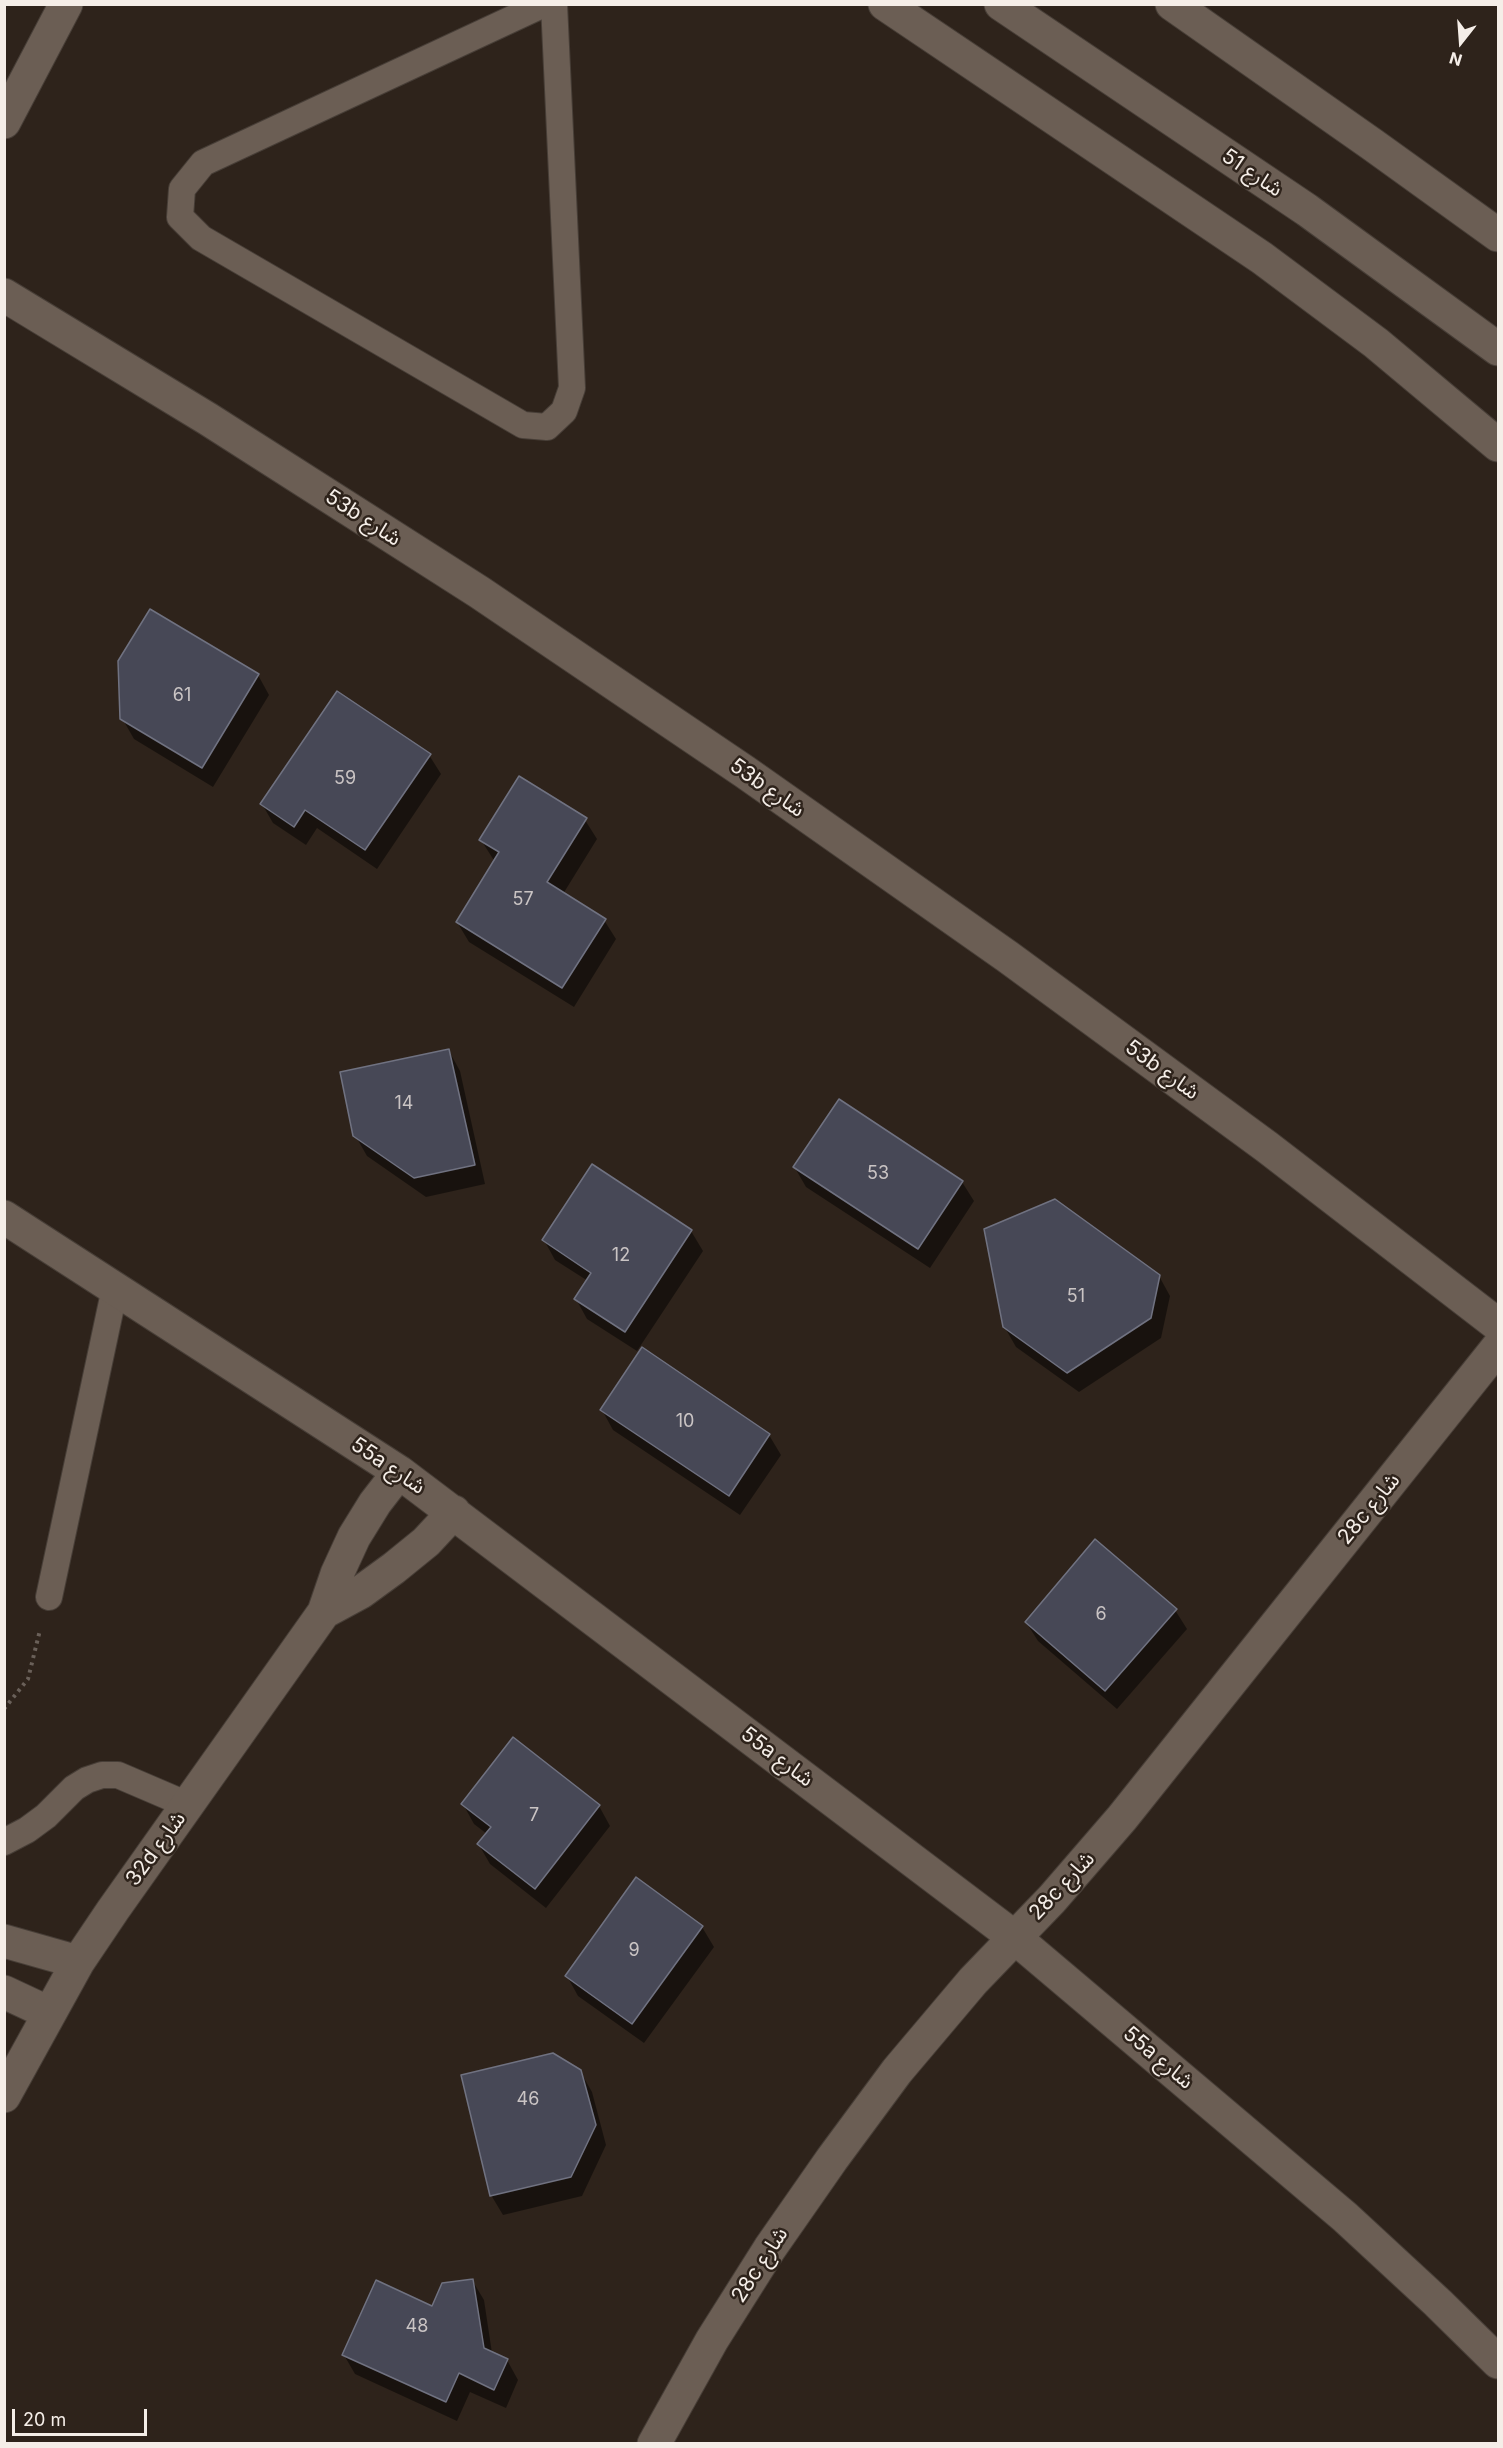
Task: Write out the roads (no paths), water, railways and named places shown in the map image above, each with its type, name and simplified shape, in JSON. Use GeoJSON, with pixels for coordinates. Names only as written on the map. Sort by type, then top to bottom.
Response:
{"type":"FeatureCollection","features":[{"type":"Feature","properties":{"kind":"street"},"geometry":{"type":"LineString","coordinates":[[4,122],[66,4]]}},
{"type":"Feature","properties":{"kind":"street"},"geometry":{"type":"LineString","coordinates":[[885,4],[1271,265],[1376,343],[1498,445]]}},
{"type":"Feature","properties":{"kind":"street","name":"شارع 51"},"geometry":{"type":"LineString","coordinates":[[1001,4],[1307,210],[1498,349]]}},
{"type":"Feature","properties":{"kind":"street"},"geometry":{"type":"LineString","coordinates":[[1172,4],[1373,144],[1498,235]]}},
{"type":"Feature","properties":{"kind":"street","name":"53b شارع"},"geometry":{"type":"LineString","coordinates":[[4,295],[208,419],[478,592],[745,772],[1008,957],[1267,1147],[1498,1325]]}},
{"type":"Feature","properties":{"kind":"street","name":"55a شارع"},"geometry":{"type":"LineString","coordinates":[[4,1217],[399,1472],[1014,1937],[1345,2217],[1498,2362]]}},
{"type":"Feature","properties":{"kind":"street","name":"28c شارع"},"geometry":{"type":"LineString","coordinates":[[654,2444],[729,2312],[770,2248],[897,2071],[933,2027],[1081,1867],[1122,1818],[1498,1347]]}},
{"type":"Feature","properties":{"kind":"street","name":"32d شارع"},"geometry":{"type":"LineString","coordinates":[[4,2096],[78,1962],[112,1910],[324,1612],[337,1574],[354,1537],[375,1503],[399,1472]]}},
{"type":"Feature","properties":{"kind":"street","name":"32d شارع"},"geometry":{"type":"LineString","coordinates":[[324,1612],[361,1592],[394,1568],[426,1542],[454,1512]]}},
{"type":"Feature","properties":{"kind":"street"},"geometry":{"type":"LineString","coordinates":[[4,1941],[78,1962]]}},
{"type":"Feature","properties":{"kind":"street"},"geometry":{"type":"LineString","coordinates":[[4,1992],[49,2013]]}},
{"type":"Feature","properties":{"kind":"lane"},"geometry":{"type":"LineString","coordinates":[[544,4],[203,163],[182,189],[180,217],[201,238],[523,425],[547,427],[564,411],[572,388],[554,4]]}},
{"type":"Feature","properties":{"kind":"lane"},"geometry":{"type":"LineString","coordinates":[[49,1597],[115,1288]]}},
{"type":"Feature","properties":{"kind":"lane"},"geometry":{"type":"LineString","coordinates":[[4,1842],[27,1830],[46,1816],[74,1788],[102,1775],[125,1778],[188,1805]]}}]}
